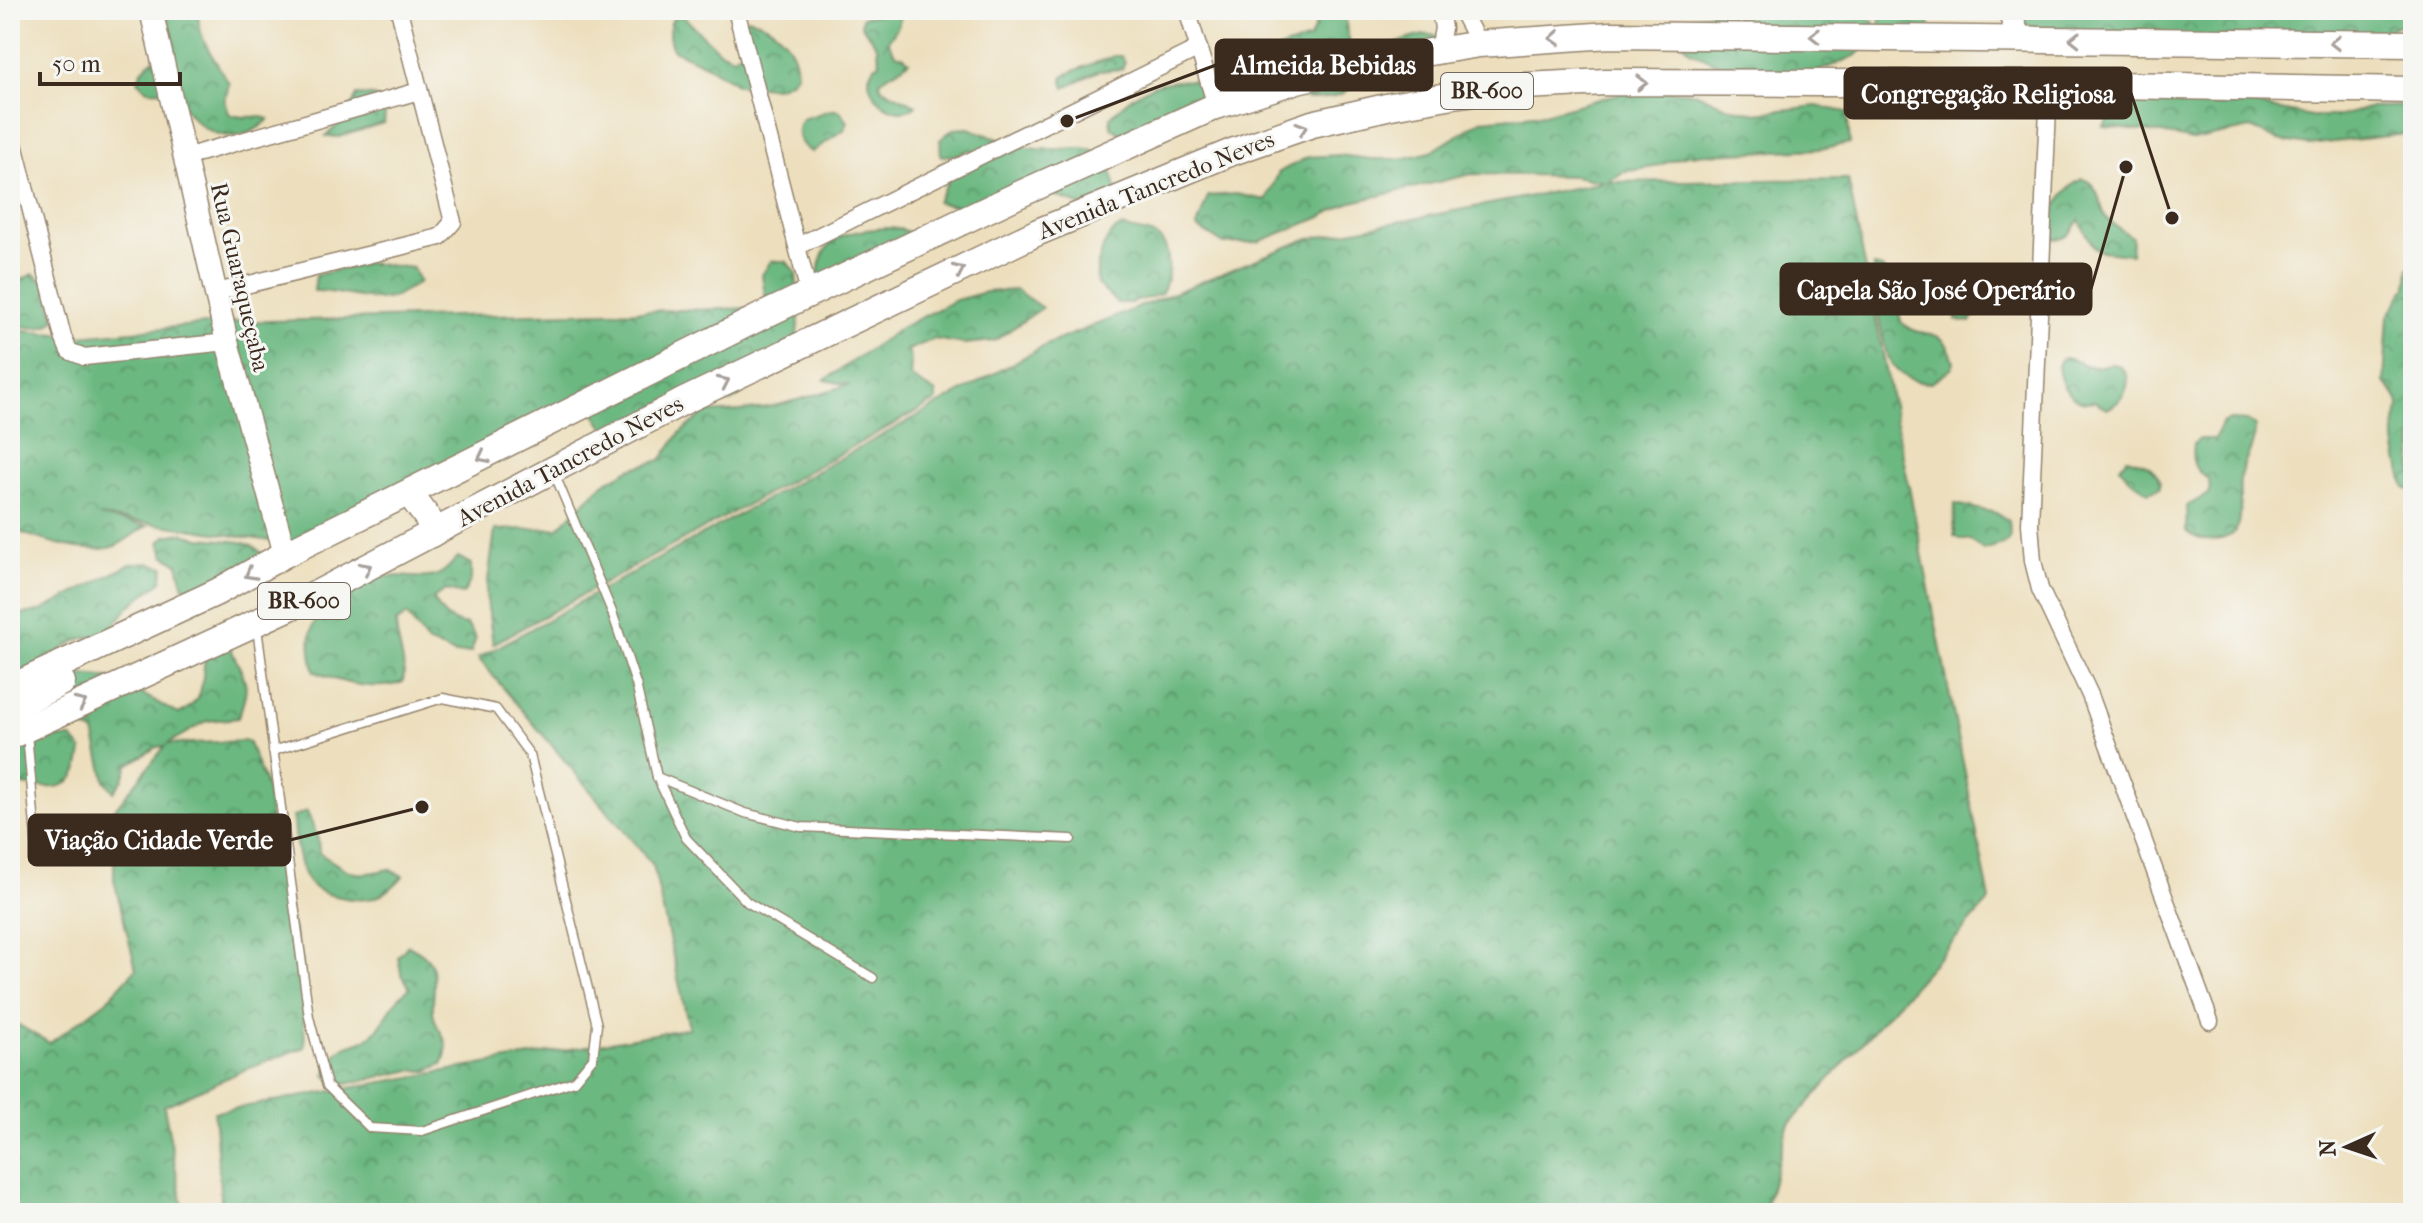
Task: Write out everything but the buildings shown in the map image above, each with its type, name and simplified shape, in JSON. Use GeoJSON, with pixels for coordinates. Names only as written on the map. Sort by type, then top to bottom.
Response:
{"type":"FeatureCollection","features":[{"type":"Feature","properties":{"kind":"main road","name":"Rua Guaraqueçaba"},"geometry":{"type":"LineString","coordinates":[[152,10],[227,342],[285,554]]}},
{"type":"Feature","properties":{"kind":"main road"},"geometry":{"type":"LineString","coordinates":[[2008,10],[2020,38]]}},
{"type":"Feature","properties":{"kind":"main road","name":"Avenida Tancredo Neves"},"geometry":{"type":"LineString","coordinates":[[10,688],[217,592],[285,554],[809,293],[1216,106],[1297,80],[1381,60],[1479,44],[1624,34],[2413,44]]}},
{"type":"Feature","properties":{"kind":"main road","name":"Avenida Tancredo Neves"},"geometry":{"type":"LineString","coordinates":[[16,724],[257,623],[684,401],[1038,232],[1232,152],[1312,124],[1404,103],[1538,86],[1606,82],[2413,90]]}},
{"type":"Feature","properties":{"kind":"main road"},"geometry":{"type":"LineString","coordinates":[[410,494],[429,520],[431,534]]}},
{"type":"Feature","properties":{"kind":"main road"},"geometry":{"type":"LineString","coordinates":[[16,724],[217,592]]}},
{"type":"Feature","properties":{"kind":"street"},"geometry":{"type":"LineString","coordinates":[[217,292],[440,237],[453,222],[399,10]]}},
{"type":"Feature","properties":{"kind":"street"},"geometry":{"type":"LineString","coordinates":[[736,10],[809,293]]}},
{"type":"Feature","properties":{"kind":"street"},"geometry":{"type":"LineString","coordinates":[[1187,10],[1216,106]]}},
{"type":"Feature","properties":{"kind":"street"},"geometry":{"type":"LineString","coordinates":[[1439,50],[1443,28],[1440,10]]}},
{"type":"Feature","properties":{"kind":"street"},"geometry":{"type":"LineString","coordinates":[[1461,10],[1479,44]]}},
{"type":"Feature","properties":{"kind":"street"},"geometry":{"type":"LineString","coordinates":[[798,246],[1199,48]]}},
{"type":"Feature","properties":{"kind":"street"},"geometry":{"type":"LineString","coordinates":[[2049,84],[2030,524],[2033,561],[2040,589],[2090,695],[2210,1021]]}},
{"type":"Feature","properties":{"kind":"street"},"geometry":{"type":"LineString","coordinates":[[185,157],[419,91]]}},
{"type":"Feature","properties":{"kind":"street"},"geometry":{"type":"LineString","coordinates":[[10,128],[69,351],[84,357],[227,342]]}},
{"type":"Feature","properties":{"kind":"lane"},"geometry":{"type":"LineString","coordinates":[[553,470],[612,612],[636,684],[657,777],[686,838],[747,902],[873,978]]}},
{"type":"Feature","properties":{"kind":"lane"},"geometry":{"type":"LineString","coordinates":[[257,623],[273,751],[309,1017],[327,1086],[370,1128],[422,1131],[574,1081],[593,1058],[597,1025],[530,755],[496,709],[443,698],[273,751]]}},
{"type":"Feature","properties":{"kind":"lane"},"geometry":{"type":"LineString","coordinates":[[16,724],[38,862]]}},
{"type":"Feature","properties":{"kind":"lane"},"geometry":{"type":"LineString","coordinates":[[657,777],[745,813],[801,827],[1071,839]]}},
{"type":"Feature","properties":{"kind":"green space"},"geometry":{"type":"Polygon","coordinates":[[[165,10],[198,10],[204,40],[229,84],[225,100],[229,114],[269,119],[260,127],[240,135],[219,134],[200,124],[172,91],[147,90],[138,81],[148,63],[174,43],[165,10]]]}},
{"type":"Feature","properties":{"kind":"green space"},"geometry":{"type":"Polygon","coordinates":[[[1313,10],[1345,10],[1347,34],[1353,49],[1382,48],[1414,37],[1431,35],[1447,42],[1455,51],[1445,63],[1355,85],[1342,94],[1308,99],[1293,95],[1264,82],[1266,69],[1277,50],[1310,39],[1316,24],[1313,10]]]}},
{"type":"Feature","properties":{"kind":"green space"},"geometry":{"type":"Polygon","coordinates":[[[1714,10],[1851,10],[1873,21],[1879,35],[1855,56],[1810,75],[1733,71],[1690,51],[1676,34],[1685,21],[1714,10]]]}},
{"type":"Feature","properties":{"kind":"green space"},"geometry":{"type":"Polygon","coordinates":[[[1886,10],[1928,12],[1930,28],[1880,32],[1881,16],[1886,10]]]}},
{"type":"Feature","properties":{"kind":"green space"},"geometry":{"type":"Polygon","coordinates":[[[2025,10],[2413,10],[2413,18],[2380,38],[2034,39],[2026,25],[2025,10]]]}},
{"type":"Feature","properties":{"kind":"green space"},"geometry":{"type":"Polygon","coordinates":[[[894,12],[900,18],[888,41],[895,54],[909,61],[880,81],[881,88],[916,105],[906,110],[885,106],[871,89],[869,79],[872,70],[880,63],[877,46],[861,25],[862,17],[894,12]]]}},
{"type":"Feature","properties":{"kind":"green space"},"geometry":{"type":"Polygon","coordinates":[[[677,14],[719,51],[733,57],[741,52],[741,21],[748,18],[758,21],[783,38],[793,54],[797,73],[792,80],[777,87],[738,85],[708,66],[673,50],[669,31],[677,14]]]}},
{"type":"Feature","properties":{"kind":"green space"},"geometry":{"type":"Polygon","coordinates":[[[1121,56],[1125,62],[1122,69],[1098,71],[1065,88],[1062,78],[1068,73],[1121,56]]]}},
{"type":"Feature","properties":{"kind":"green space"},"geometry":{"type":"Polygon","coordinates":[[[1175,81],[1204,81],[1208,101],[1129,135],[1111,127],[1110,118],[1120,107],[1151,86],[1175,81]]]}},
{"type":"Feature","properties":{"kind":"green space"},"geometry":{"type":"Polygon","coordinates":[[[1636,89],[1697,93],[1725,106],[1755,113],[1816,106],[1847,112],[1850,143],[1820,149],[1687,155],[1654,167],[1623,172],[1608,182],[1848,179],[1870,291],[1874,266],[1882,268],[1889,278],[1911,272],[1920,274],[1921,282],[1905,284],[1899,290],[1901,322],[1909,328],[1938,336],[1949,349],[1954,362],[1951,369],[1931,383],[1913,380],[1900,373],[1886,351],[1871,293],[1990,900],[1788,1126],[1764,1213],[222,1213],[214,1112],[689,1028],[653,865],[478,658],[1046,345],[1304,240],[1604,182],[1575,176],[1472,174],[1348,203],[1258,242],[1224,244],[1197,227],[1208,196],[1236,194],[1266,200],[1279,172],[1308,157],[1339,155],[1401,159],[1431,152],[1482,120],[1544,114],[1636,89]]]}},
{"type":"Feature","properties":{"kind":"green space"},"geometry":{"type":"Polygon","coordinates":[[[357,95],[374,96],[386,106],[384,123],[339,137],[326,136],[347,116],[357,95]]]}},
{"type":"Feature","properties":{"kind":"green space"},"geometry":{"type":"Polygon","coordinates":[[[2155,96],[2219,106],[2250,104],[2311,116],[2341,116],[2371,107],[2413,106],[2413,133],[2308,145],[2278,140],[2251,128],[2192,140],[2162,133],[2103,127],[2124,103],[2155,96]]]}},
{"type":"Feature","properties":{"kind":"green space"},"geometry":{"type":"Polygon","coordinates":[[[839,110],[848,122],[845,129],[812,152],[801,142],[798,133],[802,119],[839,110]]]}},
{"type":"Feature","properties":{"kind":"green space"},"geometry":{"type":"Polygon","coordinates":[[[968,128],[1029,148],[1084,148],[1095,151],[1104,158],[1111,171],[1117,192],[1090,210],[1056,196],[1019,188],[996,191],[964,206],[937,202],[950,178],[978,163],[971,149],[957,155],[941,156],[940,140],[953,129],[968,128]]]}},
{"type":"Feature","properties":{"kind":"green space"},"geometry":{"type":"Polygon","coordinates":[[[2082,179],[2095,189],[2109,220],[2132,238],[2131,254],[2101,251],[2094,247],[2079,220],[2065,237],[2050,238],[2051,221],[2057,204],[2068,189],[2082,179]]]}},
{"type":"Feature","properties":{"kind":"green space"},"geometry":{"type":"Polygon","coordinates":[[[1123,227],[1154,235],[1165,246],[1168,271],[1161,294],[1131,303],[1117,303],[1097,284],[1102,250],[1111,235],[1123,227]]]}},
{"type":"Feature","properties":{"kind":"green space"},"geometry":{"type":"Polygon","coordinates":[[[886,228],[901,229],[915,235],[818,281],[819,266],[829,245],[848,234],[886,228]]]}},
{"type":"Feature","properties":{"kind":"green space"},"geometry":{"type":"Polygon","coordinates":[[[771,261],[786,261],[796,273],[799,320],[793,357],[783,369],[732,401],[612,439],[594,413],[767,308],[762,275],[771,261]]]}},
{"type":"Feature","properties":{"kind":"green space"},"geometry":{"type":"Polygon","coordinates":[[[367,263],[413,268],[419,282],[394,297],[382,299],[314,291],[316,275],[367,263]]]}},
{"type":"Feature","properties":{"kind":"green space"},"geometry":{"type":"Polygon","coordinates":[[[2409,268],[2413,268],[2413,491],[2405,488],[2396,451],[2399,404],[2384,382],[2388,316],[2407,287],[2409,268]]]}},
{"type":"Feature","properties":{"kind":"green space"},"geometry":{"type":"Polygon","coordinates":[[[34,274],[46,284],[55,319],[40,327],[10,323],[10,284],[34,274]]]}},
{"type":"Feature","properties":{"kind":"green space"},"geometry":{"type":"Polygon","coordinates":[[[1982,275],[2033,290],[2037,307],[2031,312],[2016,310],[1987,299],[1978,307],[1971,322],[1956,320],[1960,284],[1967,278],[1982,275]]]}},
{"type":"Feature","properties":{"kind":"green space"},"geometry":{"type":"Polygon","coordinates":[[[1016,290],[1042,308],[994,341],[964,344],[934,339],[908,350],[910,377],[936,393],[936,401],[493,644],[486,594],[495,530],[558,528],[603,484],[630,469],[661,460],[680,433],[706,412],[761,408],[848,385],[825,380],[902,327],[956,300],[986,292],[1016,290]]]}},
{"type":"Feature","properties":{"kind":"green space"},"geometry":{"type":"Polygon","coordinates":[[[757,308],[292,544],[99,516],[147,526],[123,542],[103,549],[62,545],[10,529],[10,330],[80,336],[228,322],[757,308]]]}},
{"type":"Feature","properties":{"kind":"green space"},"geometry":{"type":"Polygon","coordinates":[[[2062,358],[2094,367],[2113,364],[2120,367],[2127,378],[2126,391],[2118,402],[2107,409],[2094,401],[2086,402],[2073,397],[2061,380],[2058,365],[2062,358]]]}},
{"type":"Feature","properties":{"kind":"green space"},"geometry":{"type":"Polygon","coordinates":[[[2231,420],[2255,425],[2252,444],[2241,473],[2239,524],[2227,537],[2200,539],[2186,531],[2187,506],[2208,494],[2210,487],[2208,479],[2194,464],[2193,444],[2200,439],[2215,439],[2223,422],[2231,420]]]}},
{"type":"Feature","properties":{"kind":"green space"},"geometry":{"type":"Polygon","coordinates":[[[2127,458],[2145,464],[2154,471],[2160,488],[2148,492],[2130,479],[2119,466],[2127,458]]]}},
{"type":"Feature","properties":{"kind":"green space"},"geometry":{"type":"Polygon","coordinates":[[[1955,504],[1996,513],[2009,521],[2010,536],[2006,543],[1983,550],[1970,540],[1954,536],[1955,504]]]}},
{"type":"Feature","properties":{"kind":"green space"},"geometry":{"type":"Polygon","coordinates":[[[182,533],[237,541],[257,549],[264,556],[200,587],[184,588],[178,564],[164,555],[160,542],[166,536],[182,533]]]}},
{"type":"Feature","properties":{"kind":"green space"},"geometry":{"type":"Polygon","coordinates":[[[458,557],[471,564],[471,580],[463,594],[446,590],[433,598],[447,617],[467,625],[476,638],[471,652],[455,654],[427,642],[407,615],[396,623],[404,667],[403,682],[381,686],[358,685],[314,671],[311,634],[321,611],[330,601],[365,581],[395,576],[424,578],[438,575],[458,557]]]}},
{"type":"Feature","properties":{"kind":"green space"},"geometry":{"type":"Polygon","coordinates":[[[147,563],[164,567],[161,582],[130,606],[108,631],[80,639],[58,653],[10,700],[10,616],[41,611],[131,564],[147,563]]]}},
{"type":"Feature","properties":{"kind":"green space"},"geometry":{"type":"Polygon","coordinates":[[[230,646],[246,687],[238,718],[207,721],[167,744],[248,741],[267,789],[275,857],[301,960],[305,1047],[164,1106],[184,1213],[10,1213],[10,1020],[50,1043],[106,1001],[136,969],[114,880],[114,810],[165,746],[157,747],[128,765],[114,792],[105,780],[94,732],[50,714],[37,702],[63,683],[78,677],[93,676],[123,684],[179,714],[194,703],[201,691],[205,658],[230,646]]]}},
{"type":"Feature","properties":{"kind":"green space"},"geometry":{"type":"Polygon","coordinates":[[[25,738],[72,738],[82,750],[74,777],[58,786],[10,784],[10,749],[25,738]]]}},
{"type":"Feature","properties":{"kind":"green space"},"geometry":{"type":"Polygon","coordinates":[[[307,811],[318,839],[319,853],[351,872],[389,869],[403,876],[387,891],[371,899],[343,898],[317,889],[308,881],[298,856],[293,817],[307,811]]]}},
{"type":"Feature","properties":{"kind":"green space"},"geometry":{"type":"Polygon","coordinates":[[[408,945],[425,956],[432,966],[434,1019],[446,1047],[442,1064],[427,1071],[412,1070],[337,1086],[325,1075],[334,1057],[349,1045],[371,1036],[410,988],[401,973],[398,957],[408,945]]]}},
{"type":"Feature","properties":{"kind":"place","name":"Almeida Bebidas"},"geometry":{"type":"Point","coordinates":[1067,121]}},
{"type":"Feature","properties":{"kind":"place","name":"Capela São José Operário"},"geometry":{"type":"Point","coordinates":[2126,167]}},
{"type":"Feature","properties":{"kind":"place","name":"Congregação Religiosa"},"geometry":{"type":"Point","coordinates":[2172,218]}},
{"type":"Feature","properties":{"kind":"place","name":"Viação Cidade Verde"},"geometry":{"type":"Point","coordinates":[422,807]}}]}
